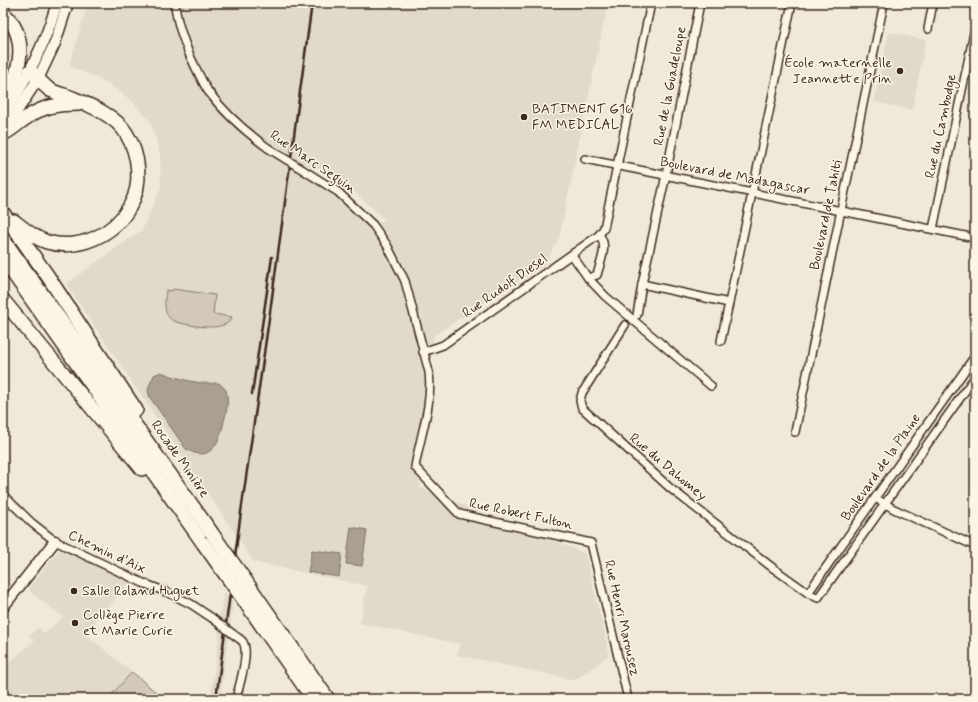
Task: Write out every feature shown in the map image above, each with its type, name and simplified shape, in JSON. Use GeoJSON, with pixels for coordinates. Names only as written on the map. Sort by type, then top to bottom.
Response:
{"type":"FeatureCollection","features":[{"type":"Feature","properties":{"kind":"highway"},"geometry":{"type":"LineString","coordinates":[[3,13],[13,25],[18,39],[20,53],[19,68],[15,82],[3,105]]}},
{"type":"Feature","properties":{"kind":"highway"},"geometry":{"type":"LineString","coordinates":[[3,212],[35,237],[46,242],[58,244],[79,244],[94,239],[107,232],[117,224],[130,206],[136,189],[138,172],[136,157],[125,132],[104,113],[51,90],[34,75]]}},
{"type":"Feature","properties":{"kind":"highway"},"geometry":{"type":"LineString","coordinates":[[3,134],[10,131],[24,119],[45,108],[60,104],[86,104]]}},
{"type":"Feature","properties":{"kind":"highway"},"geometry":{"type":"LineString","coordinates":[[3,212],[47,275],[190,493],[191,502]]}},
{"type":"Feature","properties":{"kind":"highway","name":"Rocade Minière"},"geometry":{"type":"LineString","coordinates":[[3,239],[212,532],[240,585],[313,699]]}},
{"type":"Feature","properties":{"kind":"highway","name":"Rocade Minière"},"geometry":{"type":"LineString","coordinates":[[3,259],[203,543],[240,585],[328,699]]}},
{"type":"Feature","properties":{"kind":"highway"},"geometry":{"type":"LineString","coordinates":[[3,300],[203,543]]}},
{"type":"Feature","properties":{"kind":"main road"},"geometry":{"type":"LineString","coordinates":[[3,134],[34,75],[57,3]]}},
{"type":"Feature","properties":{"kind":"main road"},"geometry":{"type":"LineString","coordinates":[[3,115],[34,75],[55,43],[68,3]]}},
{"type":"Feature","properties":{"kind":"main road"},"geometry":{"type":"LineString","coordinates":[[3,607],[56,541]]}},
{"type":"Feature","properties":{"kind":"street","name":"Rue Marc Seguin"},"geometry":{"type":"LineString","coordinates":[[175,3],[178,23],[184,43],[208,90],[233,119],[247,133],[268,148],[338,192],[373,225],[387,246],[405,281],[423,352]]}},
{"type":"Feature","properties":{"kind":"street"},"geometry":{"type":"LineString","coordinates":[[588,278],[598,276],[604,247],[603,239],[599,235],[604,228],[651,3]]}},
{"type":"Feature","properties":{"kind":"street","name":"Rue de la Guadeloupe"},"geometry":{"type":"LineString","coordinates":[[637,316],[642,284],[666,175],[700,3]]}},
{"type":"Feature","properties":{"kind":"street"},"geometry":{"type":"LineString","coordinates":[[721,341],[792,3]]}},
{"type":"Feature","properties":{"kind":"street","name":"Boulevard de Tahiti"},"geometry":{"type":"LineString","coordinates":[[794,432],[884,3]]}},
{"type":"Feature","properties":{"kind":"street"},"geometry":{"type":"LineString","coordinates":[[928,29],[933,3]]}},
{"type":"Feature","properties":{"kind":"street","name":"Rue du Cambodge"},"geometry":{"type":"LineString","coordinates":[[933,229],[975,28]]}},
{"type":"Feature","properties":{"kind":"street","name":"Boulevard de Madagascar"},"geometry":{"type":"LineString","coordinates":[[585,160],[975,238]]}},
{"type":"Feature","properties":{"kind":"street","name":"Rue Rudolf Diesel"},"geometry":{"type":"LineString","coordinates":[[423,352],[440,347],[599,235]]}},
{"type":"Feature","properties":{"kind":"street"},"geometry":{"type":"LineString","coordinates":[[572,255],[588,278],[605,296],[711,386]]}},
{"type":"Feature","properties":{"kind":"street"},"geometry":{"type":"LineString","coordinates":[[642,284],[729,303]]}},
{"type":"Feature","properties":{"kind":"street","name":"Rue du Dahomey"},"geometry":{"type":"LineString","coordinates":[[625,325],[582,393],[580,401],[582,408],[670,488],[808,593],[818,598]]}},
{"type":"Feature","properties":{"kind":"street","name":"Rue Robert Fulton"},"geometry":{"type":"LineString","coordinates":[[423,352],[429,372],[430,390],[415,467],[417,470],[459,514],[591,543]]}},
{"type":"Feature","properties":{"kind":"street","name":"Boulevard de la Plaine"},"geometry":{"type":"LineString","coordinates":[[808,593],[975,356]]}},
{"type":"Feature","properties":{"kind":"street"},"geometry":{"type":"LineString","coordinates":[[963,372],[975,379]]}},
{"type":"Feature","properties":{"kind":"street","name":"Boulevard de la Plaine"},"geometry":{"type":"LineString","coordinates":[[818,598],[975,379]]}},
{"type":"Feature","properties":{"kind":"street","name":"Chemin d'Aix"},"geometry":{"type":"LineString","coordinates":[[3,495],[32,523],[56,541],[143,583],[169,593],[191,604],[243,641],[246,656],[236,699]]}},
{"type":"Feature","properties":{"kind":"street"},"geometry":{"type":"LineString","coordinates":[[875,498],[975,546]]}},
{"type":"Feature","properties":{"kind":"street","name":"Rue Henri Marousez"},"geometry":{"type":"LineString","coordinates":[[591,543],[628,699]]}},
{"type":"Feature","properties":{"kind":"shaded area"},"geometry":{"type":"Polygon","coordinates":[[[88,3],[608,3],[559,238],[545,264],[434,335],[420,488],[585,553],[609,653],[607,657],[575,680],[457,655],[460,644],[360,623],[367,586],[254,562],[66,284],[142,230],[161,187],[160,154],[151,122],[131,100],[106,82],[69,66],[88,3]],[[298,162],[338,192],[373,225],[385,220],[335,174],[298,162]]]}},
{"type":"Feature","properties":{"kind":"shaded area","name":"École maternelle Jeannette Prin"},"geometry":{"type":"Polygon","coordinates":[[[889,32],[926,40],[912,110],[874,102],[889,32]]]}},
{"type":"Feature","properties":{"kind":"shaded area"},"geometry":{"type":"Polygon","coordinates":[[[173,289],[215,295],[213,314],[232,317],[229,322],[215,327],[196,326],[173,321],[167,314],[165,303],[166,290],[172,291],[173,289]]]}},
{"type":"Feature","properties":{"kind":"shaded area"},"geometry":{"type":"Polygon","coordinates":[[[161,372],[189,381],[219,383],[226,390],[227,406],[220,436],[217,443],[208,452],[202,454],[186,449],[149,396],[148,390],[154,375],[161,372]]]}},
{"type":"Feature","properties":{"kind":"shaded area"},"geometry":{"type":"Polygon","coordinates":[[[351,527],[367,530],[362,566],[346,564],[351,527]]]}},
{"type":"Feature","properties":{"kind":"shaded area","name":"Collège Pierre et Marie Curie"},"geometry":{"type":"Polygon","coordinates":[[[61,548],[131,582],[84,633],[132,672],[108,699],[3,699],[3,668],[34,641],[29,636],[39,627],[44,634],[63,617],[30,592],[30,586],[61,548]]]}},
{"type":"Feature","properties":{"kind":"shaded area"},"geometry":{"type":"Polygon","coordinates":[[[312,550],[342,554],[339,577],[308,572],[312,550]]]}},
{"type":"Feature","properties":{"kind":"shaded area"},"geometry":{"type":"Polygon","coordinates":[[[224,591],[233,603],[220,699],[210,699],[219,639],[218,627],[224,591]]]}},
{"type":"Feature","properties":{"kind":"shaded area"},"geometry":{"type":"Polygon","coordinates":[[[132,672],[164,699],[108,699],[132,672]]]}},
{"type":"Feature","properties":{"kind":"railway"},"geometry":{"type":"LineString","coordinates":[[216,699],[312,3]]}},
{"type":"Feature","properties":{"kind":"railway"},"geometry":{"type":"LineString","coordinates":[[252,394],[272,257]]}},
{"type":"Feature","properties":{"kind":"place","name":"École maternelle Jeannette Prin"},"geometry":{"type":"Point","coordinates":[900,71]}},
{"type":"Feature","properties":{"kind":"place","name":"BATIMENT G16 FM MEDICAL"},"geometry":{"type":"Point","coordinates":[524,117]}},
{"type":"Feature","properties":{"kind":"place","name":"Salle Roland Huguet"},"geometry":{"type":"Point","coordinates":[74,591]}},
{"type":"Feature","properties":{"kind":"place","name":"Collège Pierre et Marie Curie"},"geometry":{"type":"Point","coordinates":[75,623]}}]}
